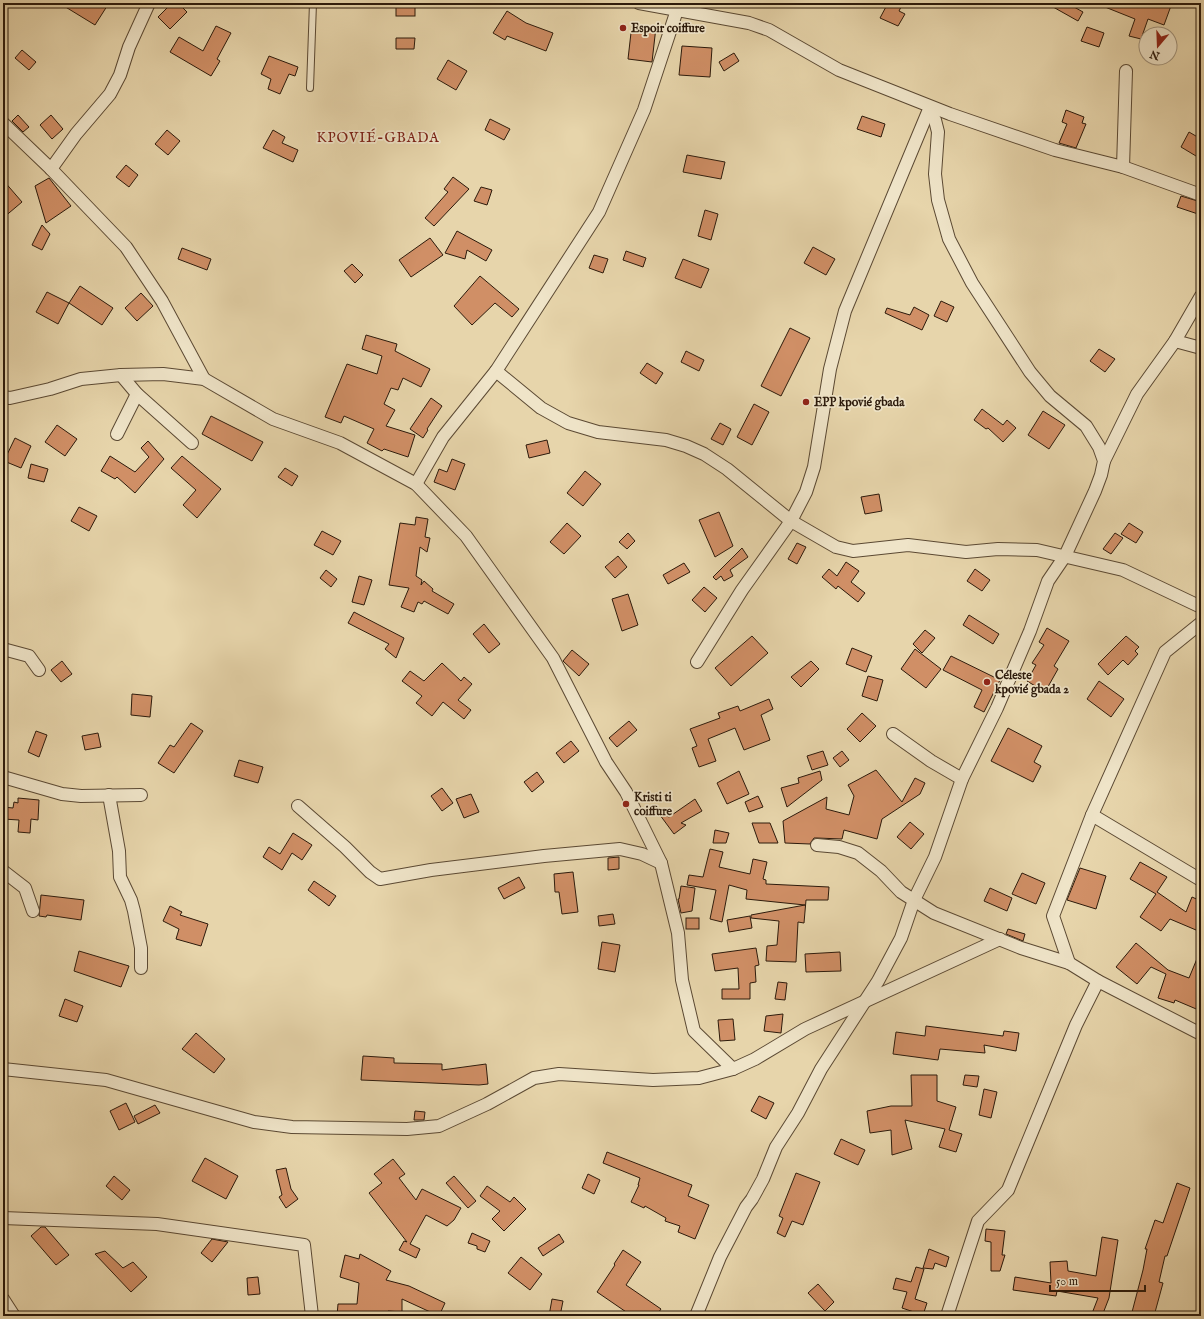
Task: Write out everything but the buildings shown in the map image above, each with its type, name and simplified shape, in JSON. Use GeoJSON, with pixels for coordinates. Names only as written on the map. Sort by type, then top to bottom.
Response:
{"type":"FeatureCollection","features":[{"type":"Feature","properties":{"kind":"street"},"geometry":{"type":"LineString","coordinates":[[51,169],[76,134],[110,94],[120,75],[128,47],[149,3]]}},
{"type":"Feature","properties":{"kind":"street"},"geometry":{"type":"LineString","coordinates":[[640,3],[749,23],[769,30],[839,70],[929,109],[1055,150],[1123,168],[1201,194]]}},
{"type":"Feature","properties":{"kind":"street"},"geometry":{"type":"LineString","coordinates":[[416,484],[443,438],[496,371],[599,212],[644,110],[677,10]]}},
{"type":"Feature","properties":{"kind":"street"},"geometry":{"type":"LineString","coordinates":[[1123,168],[1126,70]]}},
{"type":"Feature","properties":{"kind":"street"},"geometry":{"type":"LineString","coordinates":[[929,109],[935,120],[938,132],[935,174],[938,200],[948,239],[972,284],[1030,372],[1050,396],[1086,426],[1099,447],[1104,461]]}},
{"type":"Feature","properties":{"kind":"street"},"geometry":{"type":"LineString","coordinates":[[697,662],[742,590],[791,521],[806,492],[814,467],[830,369],[845,311],[929,109]]}},
{"type":"Feature","properties":{"kind":"street"},"geometry":{"type":"LineString","coordinates":[[3,123],[51,169],[126,247],[162,301],[204,379]]}},
{"type":"Feature","properties":{"kind":"street"},"geometry":{"type":"LineString","coordinates":[[696,1316],[720,1256],[763,1179],[776,1147],[798,1114],[821,1069],[865,1002],[901,938],[914,900],[935,857],[962,779],[997,708],[1030,632],[1048,582],[1065,556],[1095,491],[1104,461],[1137,394],[1175,341],[1201,296]]}},
{"type":"Feature","properties":{"kind":"street"},"geometry":{"type":"LineString","coordinates":[[1175,341],[1201,348]]}},
{"type":"Feature","properties":{"kind":"street"},"geometry":{"type":"LineString","coordinates":[[496,371],[541,408],[568,423],[598,432],[666,440],[686,446],[704,454],[727,469],[791,521],[836,547],[853,551],[908,545],[966,552],[1016,549],[1037,550],[1123,570],[1201,607]]}},
{"type":"Feature","properties":{"kind":"street"},"geometry":{"type":"LineString","coordinates":[[3,397],[10,398],[81,380],[121,375],[163,374],[204,379],[273,419],[340,443],[416,484],[466,536],[553,658],[606,762],[626,792],[661,863],[678,933],[682,980],[694,1031],[733,1069]]}},
{"type":"Feature","properties":{"kind":"street"},"geometry":{"type":"LineString","coordinates":[[121,375],[137,394],[192,442]]}},
{"type":"Feature","properties":{"kind":"street"},"geometry":{"type":"LineString","coordinates":[[117,434],[137,394]]}},
{"type":"Feature","properties":{"kind":"street"},"geometry":{"type":"LineString","coordinates":[[1069,963],[1053,916],[1092,815],[1165,652],[1201,624]]}},
{"type":"Feature","properties":{"kind":"street"},"geometry":{"type":"LineString","coordinates":[[3,649],[29,656],[39,670]]}},
{"type":"Feature","properties":{"kind":"street"},"geometry":{"type":"LineString","coordinates":[[893,734],[931,761],[962,779]]}},
{"type":"Feature","properties":{"kind":"street"},"geometry":{"type":"LineString","coordinates":[[3,777],[62,794],[82,796],[141,795]]}},
{"type":"Feature","properties":{"kind":"street"},"geometry":{"type":"LineString","coordinates":[[109,796],[119,851],[120,877],[131,900],[134,911],[141,948],[141,968]]}},
{"type":"Feature","properties":{"kind":"street"},"geometry":{"type":"LineString","coordinates":[[298,806],[345,846],[370,872],[380,879],[431,870],[544,856],[620,849],[642,854],[661,863]]}},
{"type":"Feature","properties":{"kind":"street"},"geometry":{"type":"LineString","coordinates":[[1092,815],[1201,880]]}},
{"type":"Feature","properties":{"kind":"street"},"geometry":{"type":"LineString","coordinates":[[817,845],[839,847],[858,853],[881,871],[901,892],[934,913],[1000,939],[1069,963],[1098,981],[1201,1034]]}},
{"type":"Feature","properties":{"kind":"street"},"geometry":{"type":"LineString","coordinates":[[3,871],[25,888],[33,911]]}},
{"type":"Feature","properties":{"kind":"street"},"geometry":{"type":"LineString","coordinates":[[3,1069],[106,1080],[254,1122],[292,1127],[407,1129],[439,1126],[487,1104],[534,1078],[559,1074],[653,1080],[699,1078],[733,1069],[755,1059],[805,1029],[1000,939]]}},
{"type":"Feature","properties":{"kind":"street"},"geometry":{"type":"LineString","coordinates":[[947,1316],[978,1221],[1008,1190],[1076,1025],[1098,981]]}},
{"type":"Feature","properties":{"kind":"street"},"geometry":{"type":"LineString","coordinates":[[3,1218],[157,1224],[304,1245],[312,1316]]}},
{"type":"Feature","properties":{"kind":"street"},"geometry":{"type":"LineString","coordinates":[[3,1299],[14,1316]]}},
{"type":"Feature","properties":{"kind":"lane"},"geometry":{"type":"LineString","coordinates":[[310,88],[313,3]]}},
{"type":"Feature","properties":{"kind":"place","name":"Espoir coiffure"},"geometry":{"type":"Point","coordinates":[623,28]}},
{"type":"Feature","properties":{"kind":"place","name":"EPP kpovié gbada"},"geometry":{"type":"Point","coordinates":[806,402]}},
{"type":"Feature","properties":{"kind":"place","name":"Céleste kpovié gbada 2"},"geometry":{"type":"Point","coordinates":[987,682]}},
{"type":"Feature","properties":{"kind":"place","name":"Kristi ti coiffure"},"geometry":{"type":"Point","coordinates":[626,804]}},
{"type":"Feature","properties":{"kind":"district","name":"KPOVIÉ-GBADA"},"geometry":{"type":"Point","coordinates":[378,137]}}]}
